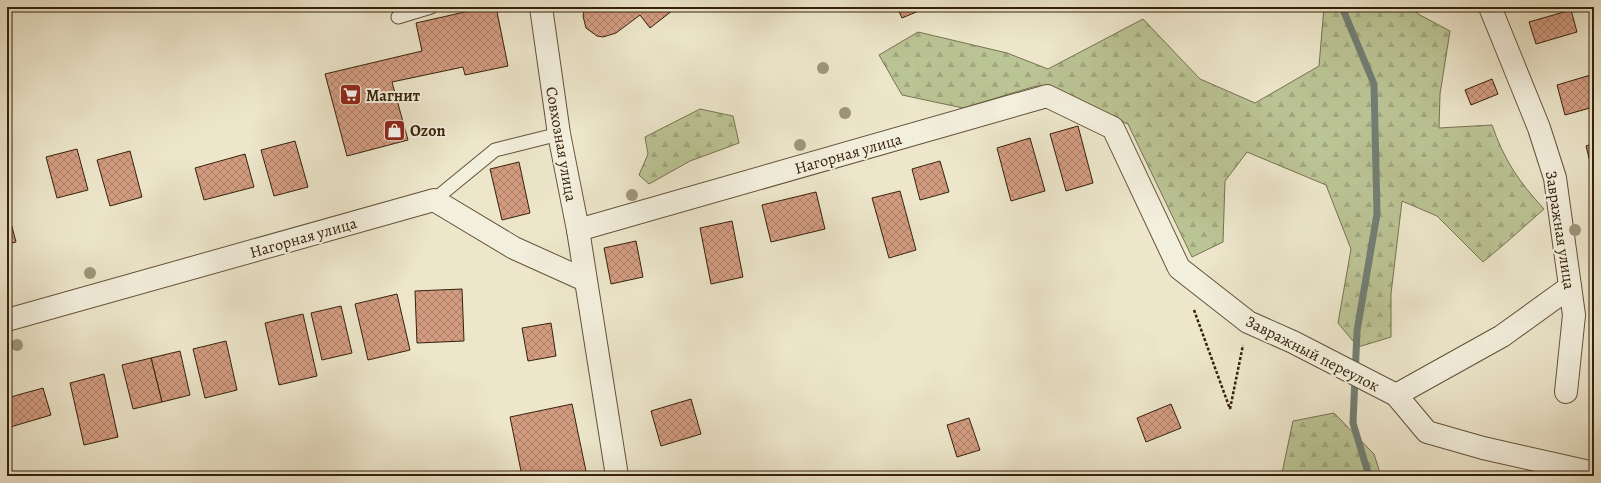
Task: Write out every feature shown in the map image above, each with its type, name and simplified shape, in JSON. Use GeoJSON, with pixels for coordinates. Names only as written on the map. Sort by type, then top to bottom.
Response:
{"type":"FeatureCollection","features":[{"type":"Feature","properties":{"kind":"street","name":"Совхозная улица"},"geometry":{"type":"LineString","coordinates":[[541,7],[559,134],[578,230],[617,476]]}},
{"type":"Feature","properties":{"kind":"street","name":"Завражная улица"},"geometry":{"type":"LineString","coordinates":[[1490,7],[1538,128],[1555,178],[1574,315],[1566,392]]}},
{"type":"Feature","properties":{"kind":"street","name":"Нагорная улица"},"geometry":{"type":"LineString","coordinates":[[578,230],[1047,96],[1114,128]]}},
{"type":"Feature","properties":{"kind":"street","name":"Завражный переулок"},"geometry":{"type":"LineString","coordinates":[[1114,128],[1179,268],[1248,322],[1293,342],[1396,395],[1427,432],[1483,448],[1594,473]]}},
{"type":"Feature","properties":{"kind":"street"},"geometry":{"type":"LineString","coordinates":[[434,200],[514,248],[585,280]]}},
{"type":"Feature","properties":{"kind":"street","name":"Нагорная улица"},"geometry":{"type":"LineString","coordinates":[[7,320],[434,200]]}},
{"type":"Feature","properties":{"kind":"street"},"geometry":{"type":"LineString","coordinates":[[1396,395],[1502,336],[1570,287]]}},
{"type":"Feature","properties":{"kind":"lane"},"geometry":{"type":"LineString","coordinates":[[398,17],[431,7]]}},
{"type":"Feature","properties":{"kind":"lane"},"geometry":{"type":"LineString","coordinates":[[434,200],[495,150],[559,134]]}},
{"type":"Feature","properties":{"kind":"path"},"geometry":{"type":"LineString","coordinates":[[1192,305],[1230,409],[1248,322]]}},
{"type":"Feature","properties":{"kind":"green space"},"geometry":{"type":"Polygon","coordinates":[[[1324,7],[1415,7],[1418,14],[1450,31],[1440,94],[1439,128],[1492,125],[1507,160],[1513,170],[1544,209],[1483,262],[1437,216],[1402,201],[1391,294],[1391,337],[1358,347],[1338,323],[1351,249],[1326,185],[1247,152],[1225,181],[1223,242],[1192,257],[1128,124],[1036,86],[963,108],[902,95],[879,55],[918,32],[1007,53],[1048,69],[1143,19],[1200,79],[1255,103],[1319,66],[1324,7]]]}},
{"type":"Feature","properties":{"kind":"green space"},"geometry":{"type":"Polygon","coordinates":[[[700,109],[733,116],[739,143],[690,161],[649,184],[639,175],[648,154],[645,137],[700,109]]]}},
{"type":"Feature","properties":{"kind":"green space"},"geometry":{"type":"Polygon","coordinates":[[[1334,413],[1374,454],[1381,476],[1285,476],[1282,473],[1293,421],[1334,413]]]}},
{"type":"Feature","properties":{"kind":"building"},"geometry":{"type":"Polygon","coordinates":[[[487,7],[496,7],[508,66],[465,75],[463,67],[392,82],[408,140],[347,156],[325,74],[422,51],[416,23],[487,7]]]}},
{"type":"Feature","properties":{"kind":"building"},"geometry":{"type":"Polygon","coordinates":[[[585,7],[677,7],[650,28],[640,15],[616,33],[603,37],[597,36],[586,28],[583,16],[585,7]]]}},
{"type":"Feature","properties":{"kind":"building"},"geometry":{"type":"Polygon","coordinates":[[[897,7],[928,7],[902,18],[897,7]]]}},
{"type":"Feature","properties":{"kind":"building"},"geometry":{"type":"Polygon","coordinates":[[[1571,10],[1577,32],[1536,44],[1529,22],[1571,10]]]}},
{"type":"Feature","properties":{"kind":"building"},"geometry":{"type":"Polygon","coordinates":[[[1594,74],[1594,116],[1592,116],[1590,108],[1565,115],[1557,85],[1594,74]]]}},
{"type":"Feature","properties":{"kind":"building"},"geometry":{"type":"Polygon","coordinates":[[[1492,79],[1498,94],[1471,105],[1465,90],[1492,79]]]}},
{"type":"Feature","properties":{"kind":"building"},"geometry":{"type":"Polygon","coordinates":[[[1078,126],[1093,183],[1066,191],[1050,134],[1078,126]]]}},
{"type":"Feature","properties":{"kind":"building"},"geometry":{"type":"Polygon","coordinates":[[[1030,138],[1045,191],[1011,201],[997,148],[1030,138]]]}},
{"type":"Feature","properties":{"kind":"building"},"geometry":{"type":"Polygon","coordinates":[[[295,141],[308,187],[274,196],[261,150],[295,141]]]}},
{"type":"Feature","properties":{"kind":"building"},"geometry":{"type":"Polygon","coordinates":[[[1594,143],[1594,170],[1592,170],[1586,146],[1594,143]]]}},
{"type":"Feature","properties":{"kind":"building"},"geometry":{"type":"Polygon","coordinates":[[[77,149],[88,190],[57,198],[46,157],[77,149]]]}},
{"type":"Feature","properties":{"kind":"building"},"geometry":{"type":"Polygon","coordinates":[[[130,151],[142,197],[110,206],[97,160],[130,151]]]}},
{"type":"Feature","properties":{"kind":"building"},"geometry":{"type":"Polygon","coordinates":[[[245,154],[254,187],[204,200],[195,168],[245,154]]]}},
{"type":"Feature","properties":{"kind":"building"},"geometry":{"type":"Polygon","coordinates":[[[940,161],[949,192],[920,200],[912,169],[940,161]]]}},
{"type":"Feature","properties":{"kind":"building"},"geometry":{"type":"Polygon","coordinates":[[[519,162],[530,213],[502,220],[490,169],[519,162]]]}},
{"type":"Feature","properties":{"kind":"building"},"geometry":{"type":"Polygon","coordinates":[[[900,191],[916,250],[889,258],[872,198],[900,191]]]}},
{"type":"Feature","properties":{"kind":"building"},"geometry":{"type":"Polygon","coordinates":[[[816,192],[825,229],[771,242],[762,205],[816,192]]]}},
{"type":"Feature","properties":{"kind":"building"},"geometry":{"type":"Polygon","coordinates":[[[7,208],[16,242],[7,244],[7,208]]]}},
{"type":"Feature","properties":{"kind":"building"},"geometry":{"type":"Polygon","coordinates":[[[732,221],[743,277],[711,284],[700,228],[732,221]]]}},
{"type":"Feature","properties":{"kind":"building"},"geometry":{"type":"Polygon","coordinates":[[[636,241],[643,277],[611,284],[604,248],[636,241]]]}},
{"type":"Feature","properties":{"kind":"building"},"geometry":{"type":"Polygon","coordinates":[[[462,289],[464,341],[417,343],[415,291],[462,289]]]}},
{"type":"Feature","properties":{"kind":"building"},"geometry":{"type":"Polygon","coordinates":[[[397,294],[410,350],[368,360],[355,304],[397,294]]]}},
{"type":"Feature","properties":{"kind":"building"},"geometry":{"type":"Polygon","coordinates":[[[341,306],[352,353],[322,360],[311,313],[341,306]]]}},
{"type":"Feature","properties":{"kind":"building"},"geometry":{"type":"Polygon","coordinates":[[[303,314],[317,376],[279,385],[265,323],[303,314]]]}},
{"type":"Feature","properties":{"kind":"building"},"geometry":{"type":"Polygon","coordinates":[[[551,323],[556,356],[528,361],[522,328],[551,323]]]}},
{"type":"Feature","properties":{"kind":"building"},"geometry":{"type":"Polygon","coordinates":[[[226,341],[237,390],[205,398],[193,349],[226,341]]]}},
{"type":"Feature","properties":{"kind":"building"},"geometry":{"type":"Polygon","coordinates":[[[180,351],[190,395],[162,402],[151,358],[180,351]]]}},
{"type":"Feature","properties":{"kind":"building"},"geometry":{"type":"Polygon","coordinates":[[[151,358],[162,402],[133,409],[122,365],[151,358]]]}},
{"type":"Feature","properties":{"kind":"building"},"geometry":{"type":"Polygon","coordinates":[[[104,374],[118,437],[84,445],[70,383],[104,374]]]}},
{"type":"Feature","properties":{"kind":"building"},"geometry":{"type":"Polygon","coordinates":[[[43,388],[51,415],[7,428],[7,398],[43,388]]]}},
{"type":"Feature","properties":{"kind":"building"},"geometry":{"type":"Polygon","coordinates":[[[691,399],[701,434],[661,446],[651,411],[691,399]]]}},
{"type":"Feature","properties":{"kind":"building"},"geometry":{"type":"Polygon","coordinates":[[[572,404],[587,476],[522,476],[510,417],[572,404]]]}},
{"type":"Feature","properties":{"kind":"building"},"geometry":{"type":"Polygon","coordinates":[[[1171,404],[1181,428],[1146,442],[1137,418],[1171,404]]]}},
{"type":"Feature","properties":{"kind":"building"},"geometry":{"type":"Polygon","coordinates":[[[969,418],[980,450],[957,457],[947,425],[969,418]]]}},
{"type":"Feature","properties":{"kind":"waterway"},"geometry":{"type":"LineString","coordinates":[[1342,7],[1374,84],[1377,214],[1357,331],[1353,423],[1369,476]]}},
{"type":"Feature","properties":{"kind":"place","name":"Магнит"},"geometry":{"type":"Point","coordinates":[351,95]}},
{"type":"Feature","properties":{"kind":"place","name":"Ozon"},"geometry":{"type":"Point","coordinates":[395,130]}}]}
